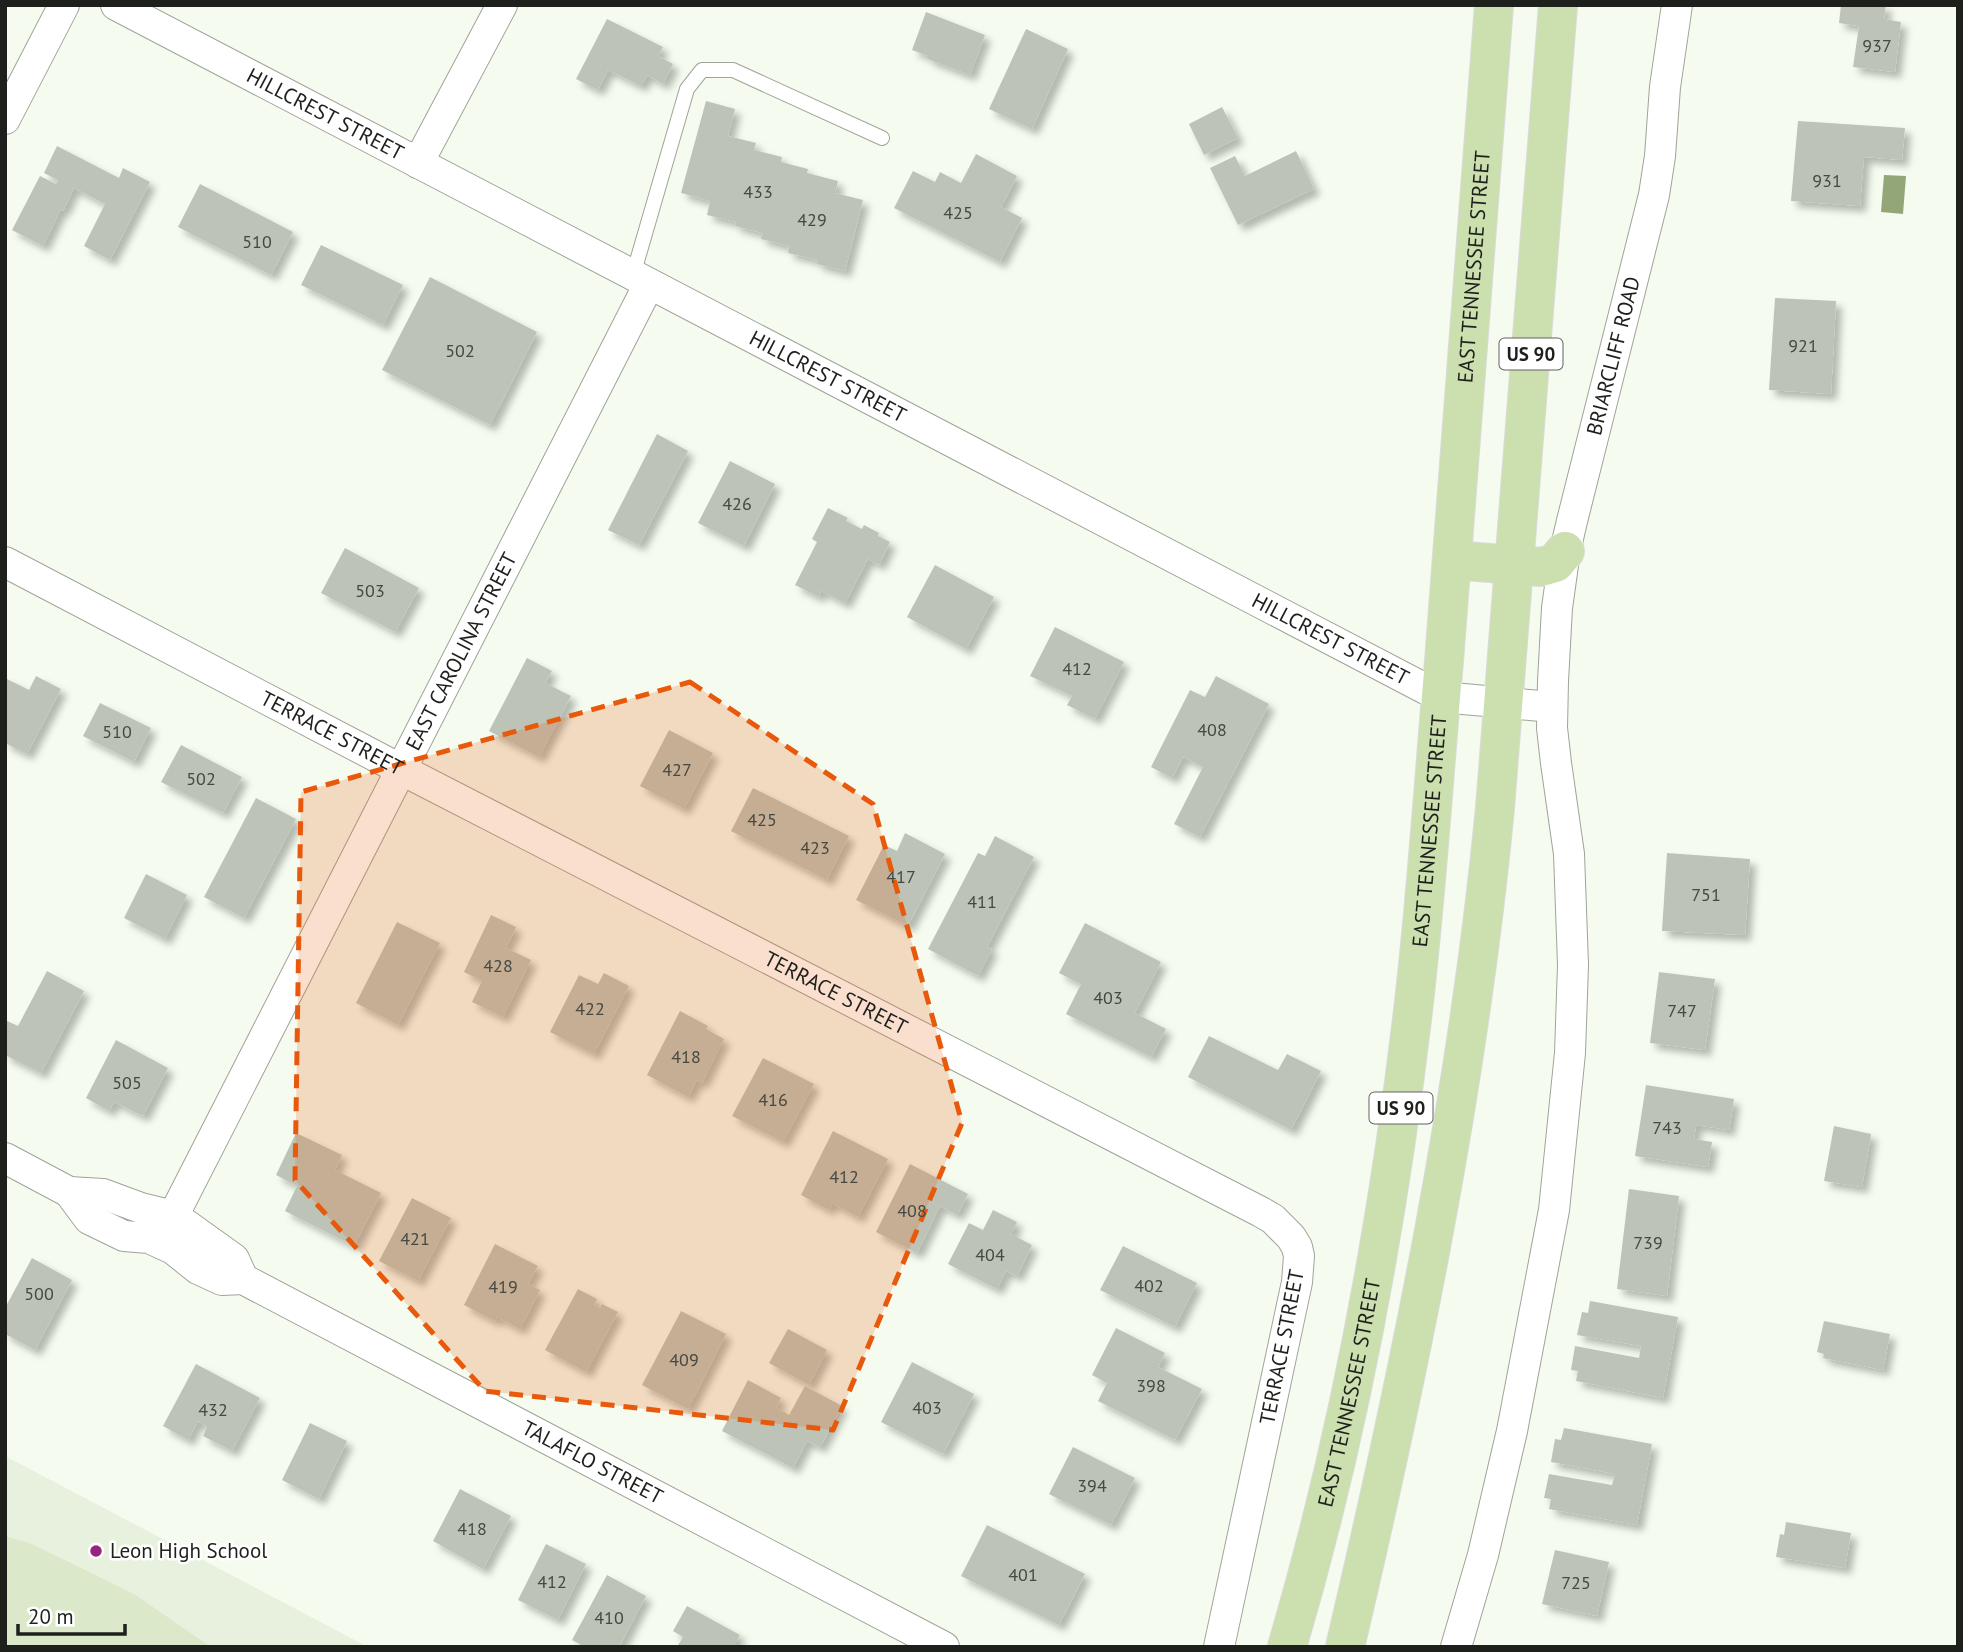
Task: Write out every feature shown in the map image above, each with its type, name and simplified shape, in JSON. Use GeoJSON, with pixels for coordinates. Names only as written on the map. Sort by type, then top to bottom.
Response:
{"type":"FeatureCollection","features":[{"type":"Feature","properties":{"kind":"main road","name":"EAST TENNESSEE STREET"},"geometry":{"type":"LineString","coordinates":[[1287,1647],[1318,1535],[1371,1291],[1415,998],[1452,560],[1494,5]]}},
{"type":"Feature","properties":{"kind":"main road","name":"US 90"},"geometry":{"type":"LineString","coordinates":[[1345,1647],[1400,1405],[1451,1131],[1488,877],[1558,5]]}},
{"type":"Feature","properties":{"kind":"main road"},"geometry":{"type":"LineString","coordinates":[[1452,560],[1541,567],[1555,563],[1565,551]]}},
{"type":"Feature","properties":{"kind":"street"},"geometry":{"type":"LineString","coordinates":[[5,119],[64,5]]}},
{"type":"Feature","properties":{"kind":"street","name":"HILLCREST STREET"},"geometry":{"type":"LineString","coordinates":[[117,5],[1441,697],[1552,707]]}},
{"type":"Feature","properties":{"kind":"street"},"geometry":{"type":"LineString","coordinates":[[418,163],[502,5]]}},
{"type":"Feature","properties":{"kind":"street","name":"BRIARCLIFF ROAD"},"geometry":{"type":"LineString","coordinates":[[1552,707],[1557,608],[1565,551],[1654,195],[1677,5]]}},
{"type":"Feature","properties":{"kind":"street","name":"EAST CAROLINA STREET"},"geometry":{"type":"LineString","coordinates":[[160,1242],[400,769],[641,279]]}},
{"type":"Feature","properties":{"kind":"street","name":"TERRACE STREET"},"geometry":{"type":"LineString","coordinates":[[5,562],[400,769],[1154,1156],[1261,1212],[1282,1227],[1297,1247],[1297,1282],[1219,1647]]}},
{"type":"Feature","properties":{"kind":"street"},"geometry":{"type":"LineString","coordinates":[[1456,1647],[1483,1555],[1511,1431],[1557,1184],[1572,1026],[1573,936],[1569,854],[1556,763],[1552,707]]}},
{"type":"Feature","properties":{"kind":"street","name":"TALAFLO STREET"},"geometry":{"type":"LineString","coordinates":[[5,1158],[69,1192],[103,1194],[141,1208],[174,1216],[234,1259],[243,1279]]}},
{"type":"Feature","properties":{"kind":"street","name":"TALAFLO STREET"},"geometry":{"type":"LineString","coordinates":[[69,1192],[89,1219],[124,1236],[149,1237],[160,1242],[198,1269],[222,1280],[243,1279],[944,1647]]}},
{"type":"Feature","properties":{"kind":"lane"},"geometry":{"type":"LineString","coordinates":[[641,279],[687,89],[702,70],[733,70],[882,138]]}},
{"type":"Feature","properties":{"kind":"highlighted area"},"geometry":{"type":"Polygon","coordinates":[[[690,682],[873,804],[962,1123],[833,1430],[485,1391],[295,1180],[301,792],[690,682]]]}},
{"type":"Feature","properties":{"kind":"shaded area"},"geometry":{"type":"Polygon","coordinates":[[[1884,175],[1906,176],[1903,214],[1881,212],[1884,175]]]}},
{"type":"Feature","properties":{"kind":"shaded area","name":"Leon High School"},"geometry":{"type":"Polygon","coordinates":[[[5,1456],[368,1647],[5,1647],[5,1456]]]}},
{"type":"Feature","properties":{"kind":"shaded area"},"geometry":{"type":"Polygon","coordinates":[[[5,1536],[32,1544],[134,1594],[211,1647],[5,1647],[5,1536]]]}},
{"type":"Feature","properties":{"kind":"building"},"geometry":{"type":"Polygon","coordinates":[[[1841,5],[1886,5],[1884,19],[1901,22],[1895,72],[1853,67],[1859,26],[1839,23],[1841,5]]]}},
{"type":"Feature","properties":{"kind":"building"},"geometry":{"type":"Polygon","coordinates":[[[926,12],[985,35],[970,75],[912,50],[926,12]]]}},
{"type":"Feature","properties":{"kind":"building"},"geometry":{"type":"Polygon","coordinates":[[[607,19],[663,47],[658,56],[673,64],[663,84],[647,75],[641,86],[608,70],[598,90],[576,79],[607,19]]]}},
{"type":"Feature","properties":{"kind":"building"},"geometry":{"type":"Polygon","coordinates":[[[1026,29],[1068,49],[1032,129],[989,109],[1026,29]]]}},
{"type":"Feature","properties":{"kind":"building"},"geometry":{"type":"Polygon","coordinates":[[[706,101],[735,109],[728,136],[756,143],[754,150],[782,157],[781,162],[808,169],[807,173],[838,181],[835,193],[863,200],[845,271],[817,264],[818,260],[788,253],[789,246],[761,239],[762,233],[735,226],[736,222],[707,215],[710,201],[681,193],[706,101]]]}},
{"type":"Feature","properties":{"kind":"building"},"geometry":{"type":"Polygon","coordinates":[[[1222,107],[1238,138],[1204,155],[1189,124],[1222,107]]]}},
{"type":"Feature","properties":{"kind":"building"},"geometry":{"type":"Polygon","coordinates":[[[1798,121],[1905,128],[1902,160],[1864,157],[1860,206],[1791,201],[1798,121]]]}},
{"type":"Feature","properties":{"kind":"building"},"geometry":{"type":"Polygon","coordinates":[[[57,146],[119,178],[123,168],[150,182],[110,260],[84,246],[105,204],[74,188],[43,246],[12,230],[40,176],[56,184],[58,180],[44,173],[57,146]]]}},
{"type":"Feature","properties":{"kind":"building"},"geometry":{"type":"Polygon","coordinates":[[[1296,151],[1314,189],[1238,225],[1210,168],[1235,156],[1245,176],[1296,151]]]}},
{"type":"Feature","properties":{"kind":"building"},"geometry":{"type":"Polygon","coordinates":[[[976,154],[1017,176],[1001,207],[1022,218],[1000,262],[894,208],[913,171],[935,182],[940,172],[961,183],[976,154]]]}},
{"type":"Feature","properties":{"kind":"building"},"geometry":{"type":"Polygon","coordinates":[[[200,184],[293,232],[271,275],[178,227],[200,184]]]}},
{"type":"Feature","properties":{"kind":"building"},"geometry":{"type":"Polygon","coordinates":[[[321,245],[403,285],[383,325],[301,285],[321,245]]]}},
{"type":"Feature","properties":{"kind":"building"},"geometry":{"type":"Polygon","coordinates":[[[430,277],[537,332],[490,425],[382,370],[430,277]]]}},
{"type":"Feature","properties":{"kind":"building"},"geometry":{"type":"Polygon","coordinates":[[[1775,298],[1836,301],[1831,394],[1769,390],[1775,298]]]}},
{"type":"Feature","properties":{"kind":"building"},"geometry":{"type":"Polygon","coordinates":[[[657,434],[688,451],[639,545],[608,530],[657,434]]]}},
{"type":"Feature","properties":{"kind":"building"},"geometry":{"type":"Polygon","coordinates":[[[730,461],[775,484],[744,546],[698,523],[730,461]]]}},
{"type":"Feature","properties":{"kind":"building"},"geometry":{"type":"Polygon","coordinates":[[[828,508],[848,518],[846,521],[862,529],[864,525],[890,542],[879,565],[868,559],[845,603],[821,591],[819,597],[795,585],[817,542],[812,539],[828,508]]]}},
{"type":"Feature","properties":{"kind":"building"},"geometry":{"type":"Polygon","coordinates":[[[345,548],[419,588],[395,632],[321,593],[345,548]]]}},
{"type":"Feature","properties":{"kind":"building"},"geometry":{"type":"Polygon","coordinates":[[[935,565],[994,597],[966,649],[907,617],[935,565]]]}},
{"type":"Feature","properties":{"kind":"building"},"geometry":{"type":"Polygon","coordinates":[[[1055,627],[1124,662],[1095,719],[1067,705],[1072,696],[1030,676],[1055,627]]]}},
{"type":"Feature","properties":{"kind":"building"},"geometry":{"type":"Polygon","coordinates":[[[527,658],[552,671],[545,683],[571,696],[539,757],[489,731],[527,658]]]}},
{"type":"Feature","properties":{"kind":"building"},"geometry":{"type":"Polygon","coordinates":[[[36,676],[61,689],[27,754],[5,743],[5,678],[29,690],[36,676]]]}},
{"type":"Feature","properties":{"kind":"building"},"geometry":{"type":"Polygon","coordinates":[[[1216,676],[1269,704],[1200,837],[1174,824],[1203,767],[1183,757],[1172,778],[1151,767],[1190,690],[1205,697],[1216,676]]]}},
{"type":"Feature","properties":{"kind":"building"},"geometry":{"type":"Polygon","coordinates":[[[100,703],[151,728],[134,762],[83,736],[100,703]]]}},
{"type":"Feature","properties":{"kind":"building"},"geometry":{"type":"Polygon","coordinates":[[[669,730],[713,753],[684,809],[640,786],[669,730]]]}},
{"type":"Feature","properties":{"kind":"building"},"geometry":{"type":"Polygon","coordinates":[[[181,745],[242,777],[223,813],[161,782],[181,745]]]}},
{"type":"Feature","properties":{"kind":"building"},"geometry":{"type":"Polygon","coordinates":[[[753,788],[849,836],[827,880],[731,831],[753,788]]]}},
{"type":"Feature","properties":{"kind":"building"},"geometry":{"type":"Polygon","coordinates":[[[256,798],[296,819],[244,918],[204,897],[256,798]]]}},
{"type":"Feature","properties":{"kind":"building"},"geometry":{"type":"Polygon","coordinates":[[[905,833],[945,854],[908,926],[856,900],[884,845],[897,851],[905,833]]]}},
{"type":"Feature","properties":{"kind":"building"},"geometry":{"type":"Polygon","coordinates":[[[995,836],[1034,857],[987,947],[992,949],[978,976],[928,949],[978,853],[985,856],[995,836]]]}},
{"type":"Feature","properties":{"kind":"building"},"geometry":{"type":"Polygon","coordinates":[[[1667,853],[1750,859],[1745,935],[1662,931],[1667,853]]]}},
{"type":"Feature","properties":{"kind":"building"},"geometry":{"type":"Polygon","coordinates":[[[146,874],[187,895],[165,939],[124,918],[146,874]]]}},
{"type":"Feature","properties":{"kind":"building"},"geometry":{"type":"Polygon","coordinates":[[[491,915],[516,927],[506,948],[531,960],[503,1017],[472,1002],[482,981],[464,972],[491,915]]]}},
{"type":"Feature","properties":{"kind":"building"},"geometry":{"type":"Polygon","coordinates":[[[397,922],[440,943],[398,1025],[356,1003],[397,922]]]}},
{"type":"Feature","properties":{"kind":"building"},"geometry":{"type":"Polygon","coordinates":[[[1085,923],[1161,962],[1135,1013],[1166,1029],[1151,1057],[1066,1014],[1081,984],[1059,973],[1085,923]]]}},
{"type":"Feature","properties":{"kind":"building"},"geometry":{"type":"Polygon","coordinates":[[[47,971],[84,991],[41,1073],[5,1055],[5,1020],[18,1026],[47,971]]]}},
{"type":"Feature","properties":{"kind":"building"},"geometry":{"type":"Polygon","coordinates":[[[1659,972],[1715,979],[1705,1050],[1650,1043],[1659,972]]]}},
{"type":"Feature","properties":{"kind":"building"},"geometry":{"type":"Polygon","coordinates":[[[604,973],[629,986],[594,1054],[550,1032],[579,975],[598,984],[604,973]]]}},
{"type":"Feature","properties":{"kind":"building"},"geometry":{"type":"Polygon","coordinates":[[[680,1011],[708,1026],[706,1029],[724,1039],[702,1083],[697,1080],[688,1097],[647,1075],[680,1011]]]}},
{"type":"Feature","properties":{"kind":"building"},"geometry":{"type":"Polygon","coordinates":[[[1209,1036],[1278,1070],[1287,1054],[1321,1071],[1291,1130],[1188,1077],[1209,1036]]]}},
{"type":"Feature","properties":{"kind":"building"},"geometry":{"type":"Polygon","coordinates":[[[116,1040],[168,1068],[143,1116],[114,1102],[109,1111],[86,1098],[116,1040]]]}},
{"type":"Feature","properties":{"kind":"building"},"geometry":{"type":"Polygon","coordinates":[[[763,1058],[814,1084],[783,1142],[732,1116],[763,1058]]]}},
{"type":"Feature","properties":{"kind":"building"},"geometry":{"type":"Polygon","coordinates":[[[1646,1085],[1734,1099],[1729,1130],[1696,1125],[1694,1139],[1712,1142],[1708,1167],[1635,1156],[1646,1085]]]}},
{"type":"Feature","properties":{"kind":"building"},"geometry":{"type":"Polygon","coordinates":[[[1834,1126],[1871,1134],[1862,1187],[1824,1181],[1834,1126]]]}},
{"type":"Feature","properties":{"kind":"building"},"geometry":{"type":"Polygon","coordinates":[[[833,1131],[888,1159],[858,1217],[832,1203],[829,1210],[801,1195],[833,1131]]]}},
{"type":"Feature","properties":{"kind":"building"},"geometry":{"type":"Polygon","coordinates":[[[296,1133],[342,1155],[335,1170],[381,1193],[354,1246],[285,1211],[297,1186],[276,1175],[296,1133]]]}},
{"type":"Feature","properties":{"kind":"building"},"geometry":{"type":"Polygon","coordinates":[[[910,1164],[968,1194],[957,1215],[940,1206],[917,1253],[876,1232],[910,1164]]]}},
{"type":"Feature","properties":{"kind":"building"},"geometry":{"type":"Polygon","coordinates":[[[1629,1189],[1679,1196],[1667,1296],[1617,1289],[1629,1189]]]}},
{"type":"Feature","properties":{"kind":"building"},"geometry":{"type":"Polygon","coordinates":[[[412,1198],[451,1218],[418,1281],[379,1261],[412,1198]]]}},
{"type":"Feature","properties":{"kind":"building"},"geometry":{"type":"Polygon","coordinates":[[[993,1210],[1017,1222],[1011,1234],[1032,1245],[1017,1276],[1006,1271],[997,1289],[948,1264],[969,1223],[983,1230],[993,1210]]]}},
{"type":"Feature","properties":{"kind":"building"},"geometry":{"type":"Polygon","coordinates":[[[495,1244],[538,1266],[528,1284],[540,1290],[520,1329],[497,1317],[495,1321],[464,1305],[495,1244]]]}},
{"type":"Feature","properties":{"kind":"building"},"geometry":{"type":"Polygon","coordinates":[[[1123,1246],[1197,1283],[1175,1327],[1100,1290],[1123,1246]]]}},
{"type":"Feature","properties":{"kind":"building"},"geometry":{"type":"Polygon","coordinates":[[[32,1258],[72,1280],[35,1350],[5,1334],[5,1308],[32,1258]]]}},
{"type":"Feature","properties":{"kind":"building"},"geometry":{"type":"Polygon","coordinates":[[[578,1289],[597,1299],[594,1305],[600,1308],[602,1304],[618,1312],[586,1372],[545,1350],[578,1289]]]}},
{"type":"Feature","properties":{"kind":"building"},"geometry":{"type":"Polygon","coordinates":[[[1590,1301],[1678,1317],[1663,1398],[1576,1381],[1578,1371],[1571,1370],[1575,1346],[1639,1358],[1641,1346],[1577,1335],[1582,1312],[1588,1313],[1590,1301]]]}},
{"type":"Feature","properties":{"kind":"building"},"geometry":{"type":"Polygon","coordinates":[[[681,1311],[726,1334],[688,1409],[642,1385],[681,1311]]]}},
{"type":"Feature","properties":{"kind":"building"},"geometry":{"type":"Polygon","coordinates":[[[1824,1321],[1890,1334],[1883,1370],[1823,1358],[1824,1354],[1817,1352],[1824,1321]]]}},
{"type":"Feature","properties":{"kind":"building"},"geometry":{"type":"Polygon","coordinates":[[[1116,1328],[1165,1353],[1158,1367],[1202,1389],[1175,1440],[1098,1401],[1107,1383],[1092,1375],[1116,1328]]]}},
{"type":"Feature","properties":{"kind":"building"},"geometry":{"type":"Polygon","coordinates":[[[788,1329],[827,1350],[809,1385],[769,1363],[788,1329]]]}},
{"type":"Feature","properties":{"kind":"building"},"geometry":{"type":"Polygon","coordinates":[[[912,1362],[974,1394],[943,1454],[881,1422],[912,1362]]]}},
{"type":"Feature","properties":{"kind":"building"},"geometry":{"type":"Polygon","coordinates":[[[196,1364],[260,1398],[232,1451],[203,1436],[207,1427],[198,1421],[188,1440],[163,1426],[196,1364]]]}},
{"type":"Feature","properties":{"kind":"building"},"geometry":{"type":"Polygon","coordinates":[[[748,1380],[781,1398],[776,1407],[789,1415],[805,1386],[842,1406],[820,1447],[807,1441],[793,1468],[722,1431],[748,1380]]]}},
{"type":"Feature","properties":{"kind":"building"},"geometry":{"type":"Polygon","coordinates":[[[310,1423],[347,1441],[319,1499],[282,1480],[310,1423]]]}},
{"type":"Feature","properties":{"kind":"building"},"geometry":{"type":"Polygon","coordinates":[[[1564,1428],[1652,1444],[1637,1525],[1549,1509],[1551,1499],[1544,1498],[1549,1474],[1612,1485],[1615,1474],[1551,1462],[1555,1439],[1561,1440],[1564,1428]]]}},
{"type":"Feature","properties":{"kind":"building"},"geometry":{"type":"Polygon","coordinates":[[[1073,1447],[1135,1478],[1111,1525],[1049,1494],[1073,1447]]]}},
{"type":"Feature","properties":{"kind":"building"},"geometry":{"type":"Polygon","coordinates":[[[460,1489],[511,1516],[483,1569],[433,1541],[460,1489]]]}},
{"type":"Feature","properties":{"kind":"building"},"geometry":{"type":"Polygon","coordinates":[[[1786,1522],[1851,1533],[1845,1568],[1776,1557],[1780,1534],[1784,1535],[1786,1522]]]}},
{"type":"Feature","properties":{"kind":"building"},"geometry":{"type":"Polygon","coordinates":[[[987,1525],[1085,1574],[1059,1625],[961,1576],[987,1525]]]}},
{"type":"Feature","properties":{"kind":"building"},"geometry":{"type":"Polygon","coordinates":[[[546,1544],[586,1564],[558,1620],[518,1600],[546,1544]]]}},
{"type":"Feature","properties":{"kind":"building"},"geometry":{"type":"Polygon","coordinates":[[[1555,1550],[1609,1562],[1597,1616],[1542,1604],[1555,1550]]]}},
{"type":"Feature","properties":{"kind":"building"},"geometry":{"type":"Polygon","coordinates":[[[607,1575],[646,1596],[619,1647],[585,1647],[572,1640],[607,1575]]]}},
{"type":"Feature","properties":{"kind":"building"},"geometry":{"type":"Polygon","coordinates":[[[687,1606],[740,1635],[733,1647],[677,1647],[683,1637],[673,1631],[687,1606]]]}},
{"type":"Feature","properties":{"kind":"place","name":"Leon High School"},"geometry":{"type":"Point","coordinates":[96,1551]}}]}
